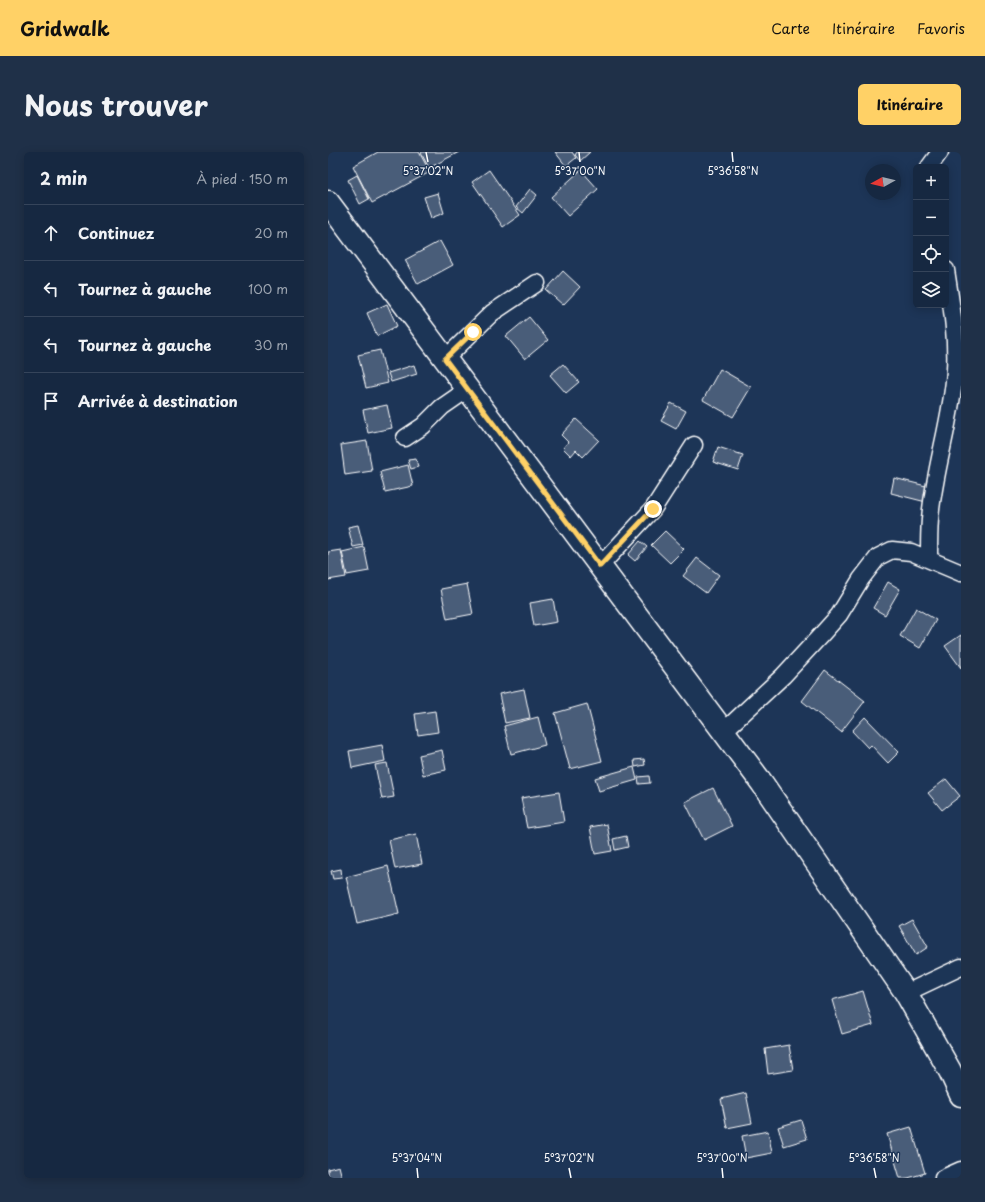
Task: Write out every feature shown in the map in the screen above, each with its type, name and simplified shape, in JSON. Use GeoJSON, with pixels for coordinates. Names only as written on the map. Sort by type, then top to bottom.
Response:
{"type":"FeatureCollection","features":[{"type":"Feature","properties":{"kind":"main road"},"geometry":{"type":"LineString","coordinates":[[328,202],[724,730],[797,832],[906,993],[950,1071],[961,1095]]}},
{"type":"Feature","properties":{"kind":"street"},"geometry":{"type":"LineString","coordinates":[[931,164],[940,152]]}},
{"type":"Feature","properties":{"kind":"street"},"geometry":{"type":"LineString","coordinates":[[930,559],[930,519],[955,370],[956,345],[954,320],[946,272]]}},
{"type":"Feature","properties":{"kind":"street"},"geometry":{"type":"LineString","coordinates":[[445,359],[492,313],[536,283]]}},
{"type":"Feature","properties":{"kind":"street"},"geometry":{"type":"LineString","coordinates":[[405,438],[422,426],[442,407],[468,389]]}},
{"type":"Feature","properties":{"kind":"street"},"geometry":{"type":"LineString","coordinates":[[600,566],[653,509],[694,445]]}},
{"type":"Feature","properties":{"kind":"street"},"geometry":{"type":"LineString","coordinates":[[724,730],[782,676],[822,634],[838,615],[861,579],[878,557],[892,550],[911,552],[961,572]]}},
{"type":"Feature","properties":{"kind":"street"},"geometry":{"type":"LineString","coordinates":[[906,993],[961,967]]}},
{"type":"Feature","properties":{"kind":"street"},"geometry":{"type":"LineString","coordinates":[[943,1178],[961,1170]]}},
{"type":"Feature","properties":{"kind":"building"},"geometry":{"type":"Polygon","coordinates":[[[378,152],[419,152],[430,172],[372,203],[353,166],[378,152]]]}},
{"type":"Feature","properties":{"kind":"building"},"geometry":{"type":"Polygon","coordinates":[[[459,152],[429,168],[421,153],[459,152]]]}},
{"type":"Feature","properties":{"kind":"building"},"geometry":{"type":"Polygon","coordinates":[[[555,152],[572,152],[576,158],[566,166],[555,152]]]}},
{"type":"Feature","properties":{"kind":"building"},"geometry":{"type":"Polygon","coordinates":[[[577,152],[590,152],[580,161],[575,155],[577,152]]]}},
{"type":"Feature","properties":{"kind":"building"},"geometry":{"type":"Polygon","coordinates":[[[489,170],[520,215],[503,227],[472,182],[489,170]]]}},
{"type":"Feature","properties":{"kind":"building"},"geometry":{"type":"Polygon","coordinates":[[[581,170],[598,189],[568,216],[551,197],[581,170]]]}},
{"type":"Feature","properties":{"kind":"building"},"geometry":{"type":"Polygon","coordinates":[[[357,175],[369,199],[360,204],[348,180],[357,175]]]}},
{"type":"Feature","properties":{"kind":"building"},"geometry":{"type":"Polygon","coordinates":[[[530,189],[537,195],[523,213],[516,207],[530,189]]]}},
{"type":"Feature","properties":{"kind":"building"},"geometry":{"type":"Polygon","coordinates":[[[438,193],[444,213],[431,218],[424,197],[438,193]]]}},
{"type":"Feature","properties":{"kind":"building"},"geometry":{"type":"Polygon","coordinates":[[[440,241],[453,265],[418,284],[405,260],[440,241]]]}},
{"type":"Feature","properties":{"kind":"building"},"geometry":{"type":"Polygon","coordinates":[[[563,271],[580,287],[563,305],[546,290],[563,271]]]}},
{"type":"Feature","properties":{"kind":"building"},"geometry":{"type":"Polygon","coordinates":[[[387,304],[397,326],[377,336],[367,313],[387,304]]]}},
{"type":"Feature","properties":{"kind":"building"},"geometry":{"type":"Polygon","coordinates":[[[529,317],[548,340],[525,359],[506,336],[529,317]]]}},
{"type":"Feature","properties":{"kind":"building"},"geometry":{"type":"Polygon","coordinates":[[[380,350],[388,383],[366,388],[358,355],[380,350]]]}},
{"type":"Feature","properties":{"kind":"building"},"geometry":{"type":"Polygon","coordinates":[[[563,364],[579,382],[566,393],[550,375],[563,364]]]}},
{"type":"Feature","properties":{"kind":"building"},"geometry":{"type":"Polygon","coordinates":[[[414,365],[417,374],[391,382],[388,373],[414,365]]]}},
{"type":"Feature","properties":{"kind":"building"},"geometry":{"type":"Polygon","coordinates":[[[720,369],[751,387],[733,417],[703,400],[720,369]]]}},
{"type":"Feature","properties":{"kind":"building"},"geometry":{"type":"Polygon","coordinates":[[[671,403],[686,411],[676,429],[661,421],[671,403]]]}},
{"type":"Feature","properties":{"kind":"building"},"geometry":{"type":"Polygon","coordinates":[[[387,405],[392,428],[368,433],[363,410],[387,405]]]}},
{"type":"Feature","properties":{"kind":"building"},"geometry":{"type":"Polygon","coordinates":[[[576,419],[599,440],[583,457],[576,450],[571,456],[563,448],[568,442],[561,435],[576,419]]]}},
{"type":"Feature","properties":{"kind":"building"},"geometry":{"type":"Polygon","coordinates":[[[367,441],[372,471],[345,475],[341,445],[367,441]]]}},
{"type":"Feature","properties":{"kind":"building"},"geometry":{"type":"Polygon","coordinates":[[[718,447],[743,455],[738,470],[713,462],[718,447]]]}},
{"type":"Feature","properties":{"kind":"building"},"geometry":{"type":"Polygon","coordinates":[[[416,459],[418,467],[411,469],[408,460],[416,459]]]}},
{"type":"Feature","properties":{"kind":"building"},"geometry":{"type":"Polygon","coordinates":[[[408,465],[413,486],[385,492],[380,472],[408,465]]]}},
{"type":"Feature","properties":{"kind":"building"},"geometry":{"type":"Polygon","coordinates":[[[894,478],[930,487],[926,502],[891,493],[894,478]]]}},
{"type":"Feature","properties":{"kind":"building"},"geometry":{"type":"Polygon","coordinates":[[[358,525],[363,545],[353,547],[348,527],[358,525]]]}},
{"type":"Feature","properties":{"kind":"building"},"geometry":{"type":"Polygon","coordinates":[[[665,531],[684,549],[670,563],[651,545],[665,531]]]}},
{"type":"Feature","properties":{"kind":"building"},"geometry":{"type":"Polygon","coordinates":[[[640,541],[647,547],[635,561],[628,555],[640,541]]]}},
{"type":"Feature","properties":{"kind":"building"},"geometry":{"type":"Polygon","coordinates":[[[364,547],[369,571],[347,575],[342,552],[364,547]]]}},
{"type":"Feature","properties":{"kind":"building"},"geometry":{"type":"Polygon","coordinates":[[[341,550],[346,577],[328,580],[328,552],[341,550]]]}},
{"type":"Feature","properties":{"kind":"building"},"geometry":{"type":"Polygon","coordinates":[[[697,558],[719,575],[706,593],[683,576],[697,558]]]}},
{"type":"Feature","properties":{"kind":"building"},"geometry":{"type":"Polygon","coordinates":[[[888,582],[900,589],[885,615],[873,608],[888,582]]]}},
{"type":"Feature","properties":{"kind":"building"},"geometry":{"type":"Polygon","coordinates":[[[467,584],[473,614],[447,619],[441,589],[467,584]]]}},
{"type":"Feature","properties":{"kind":"building"},"geometry":{"type":"Polygon","coordinates":[[[553,599],[557,622],[534,626],[530,603],[553,599]]]}},
{"type":"Feature","properties":{"kind":"building"},"geometry":{"type":"Polygon","coordinates":[[[916,608],[936,620],[920,648],[900,636],[916,608]]]}},
{"type":"Feature","properties":{"kind":"building"},"geometry":{"type":"Polygon","coordinates":[[[961,635],[961,668],[945,646],[961,635]]]}},
{"type":"Feature","properties":{"kind":"building"},"geometry":{"type":"Polygon","coordinates":[[[825,670],[865,701],[841,732],[802,701],[825,670]]]}},
{"type":"Feature","properties":{"kind":"building"},"geometry":{"type":"Polygon","coordinates":[[[524,689],[530,718],[505,723],[499,694],[524,689]]]}},
{"type":"Feature","properties":{"kind":"building"},"geometry":{"type":"Polygon","coordinates":[[[587,704],[602,761],[570,769],[555,713],[587,704]]]}},
{"type":"Feature","properties":{"kind":"building"},"geometry":{"type":"Polygon","coordinates":[[[435,711],[438,732],[418,735],[415,714],[435,711]]]}},
{"type":"Feature","properties":{"kind":"building"},"geometry":{"type":"Polygon","coordinates":[[[538,717],[545,745],[511,754],[504,726],[538,717]]]}},
{"type":"Feature","properties":{"kind":"building"},"geometry":{"type":"Polygon","coordinates":[[[865,717],[899,752],[888,763],[871,745],[868,748],[852,731],[865,717]]]}},
{"type":"Feature","properties":{"kind":"building"},"geometry":{"type":"Polygon","coordinates":[[[382,745],[385,761],[352,768],[349,751],[382,745]]]}},
{"type":"Feature","properties":{"kind":"building"},"geometry":{"type":"Polygon","coordinates":[[[442,750],[446,770],[423,775],[419,755],[442,750]]]}},
{"type":"Feature","properties":{"kind":"building"},"geometry":{"type":"Polygon","coordinates":[[[644,759],[645,765],[635,767],[634,760],[644,759]]]}},
{"type":"Feature","properties":{"kind":"building"},"geometry":{"type":"Polygon","coordinates":[[[387,763],[394,797],[382,799],[375,765],[387,763]]]}},
{"type":"Feature","properties":{"kind":"building"},"geometry":{"type":"Polygon","coordinates":[[[634,767],[637,780],[599,791],[595,778],[634,767]]]}},
{"type":"Feature","properties":{"kind":"building"},"geometry":{"type":"Polygon","coordinates":[[[649,776],[650,783],[639,784],[638,777],[649,776]]]}},
{"type":"Feature","properties":{"kind":"building"},"geometry":{"type":"Polygon","coordinates":[[[946,779],[960,796],[942,810],[928,793],[946,779]]]}},
{"type":"Feature","properties":{"kind":"building"},"geometry":{"type":"Polygon","coordinates":[[[713,788],[732,826],[704,840],[685,802],[713,788]]]}},
{"type":"Feature","properties":{"kind":"building"},"geometry":{"type":"Polygon","coordinates":[[[559,792],[564,822],[527,828],[521,798],[559,792]]]}},
{"type":"Feature","properties":{"kind":"building"},"geometry":{"type":"Polygon","coordinates":[[[607,824],[612,851],[595,854],[590,827],[607,824]]]}},
{"type":"Feature","properties":{"kind":"building"},"geometry":{"type":"Polygon","coordinates":[[[416,834],[422,864],[395,869],[389,840],[416,834]]]}},
{"type":"Feature","properties":{"kind":"building"},"geometry":{"type":"Polygon","coordinates":[[[626,836],[628,847],[615,850],[613,839],[626,836]]]}},
{"type":"Feature","properties":{"kind":"building"},"geometry":{"type":"Polygon","coordinates":[[[388,866],[399,914],[357,924],[346,877],[388,866]]]}},
{"type":"Feature","properties":{"kind":"building"},"geometry":{"type":"Polygon","coordinates":[[[341,869],[342,878],[333,879],[331,871],[341,869]]]}},
{"type":"Feature","properties":{"kind":"building"},"geometry":{"type":"Polygon","coordinates":[[[912,919],[928,947],[916,955],[899,926],[912,919]]]}},
{"type":"Feature","properties":{"kind":"building"},"geometry":{"type":"Polygon","coordinates":[[[863,991],[873,1025],[842,1034],[832,1000],[863,991]]]}},
{"type":"Feature","properties":{"kind":"building"},"geometry":{"type":"Polygon","coordinates":[[[789,1045],[793,1070],[768,1074],[765,1049],[789,1045]]]}},
{"type":"Feature","properties":{"kind":"building"},"geometry":{"type":"Polygon","coordinates":[[[746,1093],[752,1123],[727,1128],[721,1099],[746,1093]]]}},
{"type":"Feature","properties":{"kind":"building"},"geometry":{"type":"Polygon","coordinates":[[[801,1120],[807,1139],[784,1146],[778,1127],[801,1120]]]}},
{"type":"Feature","properties":{"kind":"building"},"geometry":{"type":"Polygon","coordinates":[[[911,1127],[925,1173],[908,1178],[900,1178],[887,1134],[911,1127]]]}},
{"type":"Feature","properties":{"kind":"building"},"geometry":{"type":"Polygon","coordinates":[[[768,1131],[772,1153],[746,1158],[742,1136],[768,1131]]]}},
{"type":"Feature","properties":{"kind":"building"},"geometry":{"type":"Polygon","coordinates":[[[339,1166],[342,1178],[328,1178],[328,1169],[339,1166]]]}},
{"type":"Feature","properties":{"kind":"route"},"geometry":{"type":"LineString","coordinates":[[473,332],[445,359],[600,566],[653,509]]}}]}
